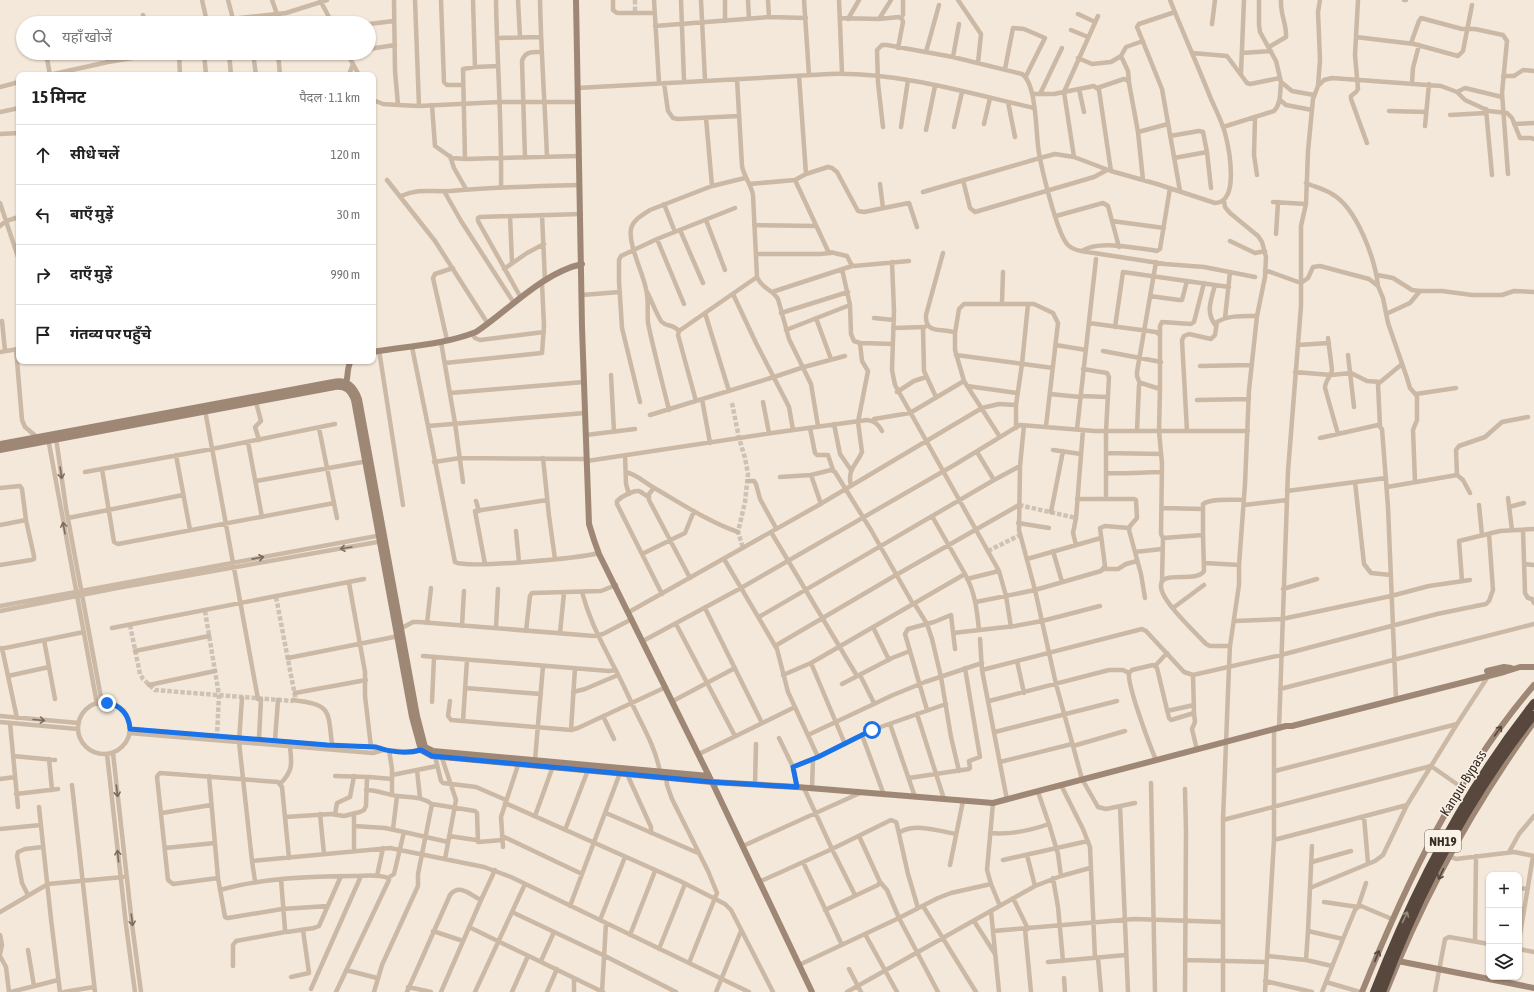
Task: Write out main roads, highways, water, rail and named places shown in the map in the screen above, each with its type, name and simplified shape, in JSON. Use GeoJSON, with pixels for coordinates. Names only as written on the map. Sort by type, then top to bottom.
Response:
{"type":"FeatureCollection","features":[{"type":"Feature","properties":{"kind":"highway","name":"Kanpur Bypass"},"geometry":{"type":"LineString","coordinates":[[1374,992],[1403,922],[1437,852],[1492,760],[1534,703]]}},
{"type":"Feature","properties":{"kind":"highway","name":"Kanpur Bypass"},"geometry":{"type":"LineString","coordinates":[[1382,992],[1396,954],[1421,899],[1443,856],[1499,764],[1534,715]]}},
{"type":"Feature","properties":{"kind":"tunnel"},"geometry":{"type":"LineString","coordinates":[[635,0],[635,13]]}},
{"type":"Feature","properties":{"kind":"tunnel"},"geometry":{"type":"LineString","coordinates":[[732,403],[748,474],[745,502],[738,532],[743,548]]}},
{"type":"Feature","properties":{"kind":"tunnel"},"geometry":{"type":"LineString","coordinates":[[1019,505],[1076,518]]}},
{"type":"Feature","properties":{"kind":"tunnel"},"geometry":{"type":"LineString","coordinates":[[988,551],[1020,535]]}},
{"type":"Feature","properties":{"kind":"tunnel"},"geometry":{"type":"LineString","coordinates":[[130,625],[140,674],[143,679],[155,690],[292,701],[295,696],[276,597]]}},
{"type":"Feature","properties":{"kind":"tunnel"},"geometry":{"type":"LineString","coordinates":[[205,611],[219,695],[217,736]]}}]}
